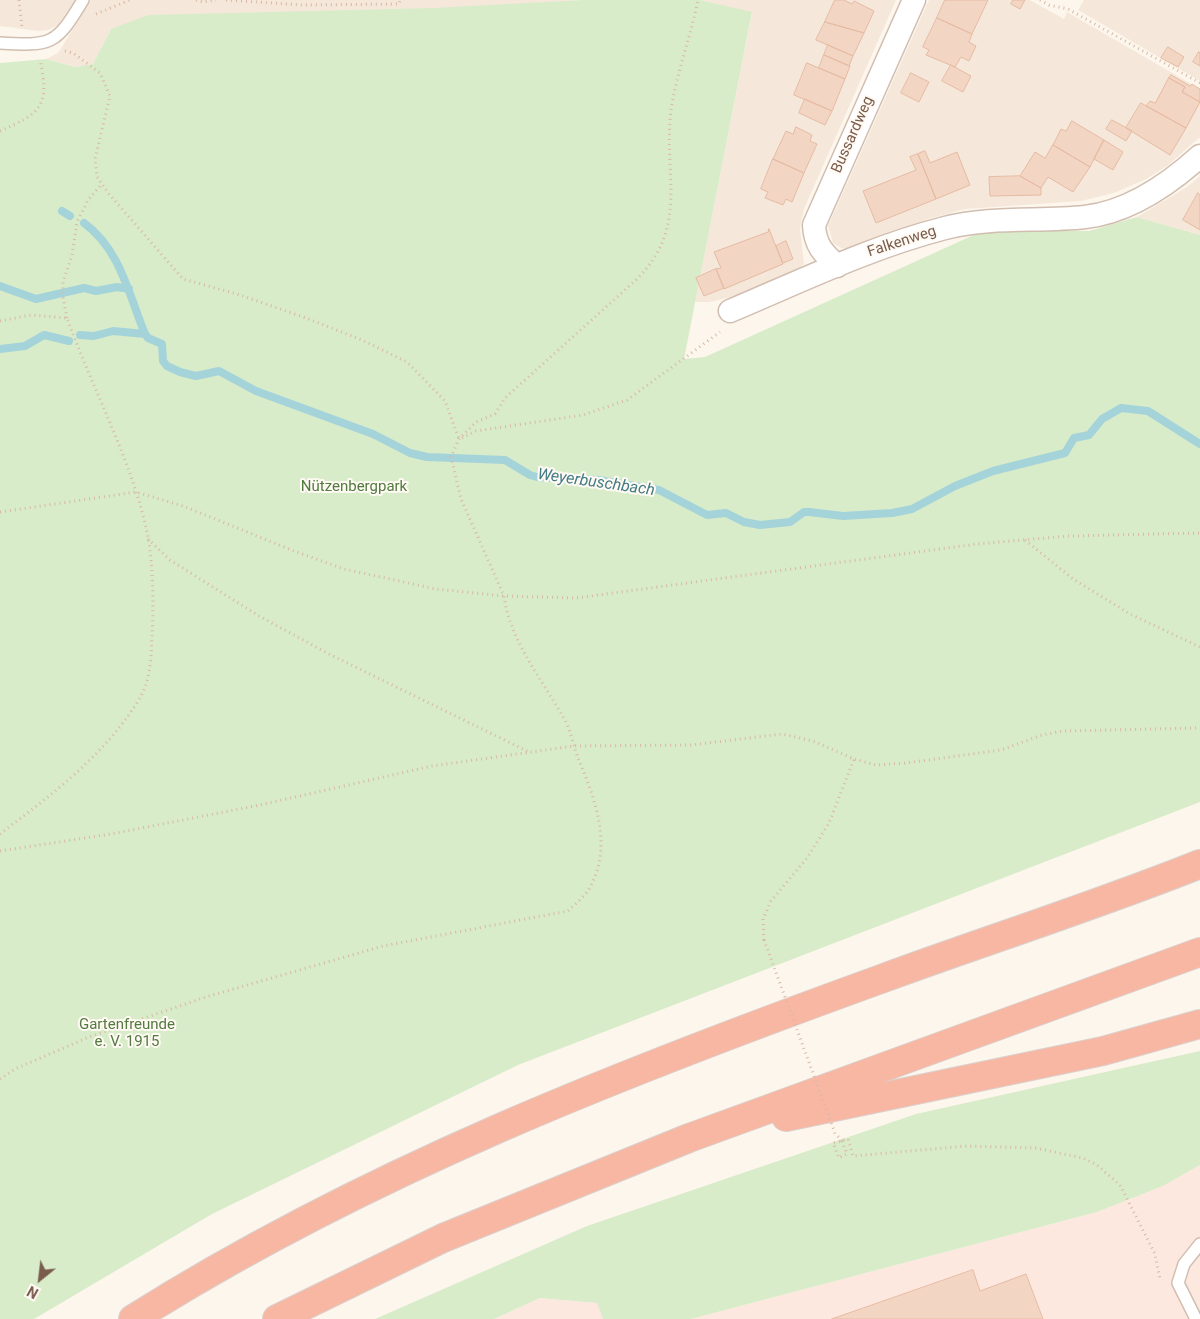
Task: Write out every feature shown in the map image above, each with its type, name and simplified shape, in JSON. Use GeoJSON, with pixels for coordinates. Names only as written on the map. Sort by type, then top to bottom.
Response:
{"type":"FeatureCollection","features":[{"type":"Feature","properties":{"kind":"highway"},"geometry":{"type":"LineString","coordinates":[[133,1319],[228,1261],[315,1215],[505,1125],[604,1084],[861,986],[1200,864]]}},
{"type":"Feature","properties":{"kind":"highway"},"geometry":{"type":"LineString","coordinates":[[277,1319],[444,1238],[689,1138],[1200,952]]}},
{"type":"Feature","properties":{"kind":"highway"},"geometry":{"type":"LineString","coordinates":[[689,1138],[1103,1051],[1200,1024]]}},
{"type":"Feature","properties":{"kind":"street","name":"Bussardweg"},"geometry":{"type":"LineString","coordinates":[[837,266],[818,248],[814,237],[814,225],[914,0]]}},
{"type":"Feature","properties":{"kind":"street","name":"Falkenweg"},"geometry":{"type":"LineString","coordinates":[[730,311],[886,245],[946,228],[976,222],[1086,217],[1117,209],[1148,196],[1178,176],[1200,156]]}},
{"type":"Feature","properties":{"kind":"lane"},"geometry":{"type":"LineString","coordinates":[[0,43],[37,45],[55,38],[68,25],[83,0]]}},
{"type":"Feature","properties":{"kind":"lane"},"geometry":{"type":"LineString","coordinates":[[1196,1319],[1178,1283],[1184,1264],[1200,1244]]}},
{"type":"Feature","properties":{"kind":"path"},"geometry":{"type":"LineString","coordinates":[[19,0],[24,45]]}},
{"type":"Feature","properties":{"kind":"path"},"geometry":{"type":"LineString","coordinates":[[68,25],[130,0]]}},
{"type":"Feature","properties":{"kind":"path"},"geometry":{"type":"LineString","coordinates":[[196,0],[203,2],[216,0]]}},
{"type":"Feature","properties":{"kind":"path"},"geometry":{"type":"LineString","coordinates":[[226,0],[302,4],[399,4],[400,0]]}},
{"type":"Feature","properties":{"kind":"path"},"geometry":{"type":"LineString","coordinates":[[0,1079],[15,1069],[89,1037],[206,997],[383,946],[568,911],[588,890],[599,868],[602,834],[593,795],[564,717],[530,664],[506,611],[504,596],[461,499],[451,457],[459,439],[476,422],[495,414],[505,398],[636,280],[650,266],[659,252],[667,230],[672,204],[669,140],[672,103],[698,0]]}},
{"type":"Feature","properties":{"kind":"path"},"geometry":{"type":"LineString","coordinates":[[1040,0],[1049,5],[1068,9],[1200,83]]}},
{"type":"Feature","properties":{"kind":"path"},"geometry":{"type":"LineString","coordinates":[[0,131],[31,116],[42,104],[46,89],[37,45],[73,53],[100,73],[110,96],[95,159],[97,177],[183,279],[237,294],[306,318],[362,340],[407,362],[445,401],[459,439]]}},
{"type":"Feature","properties":{"kind":"path"},"geometry":{"type":"LineString","coordinates":[[0,834],[72,777],[109,741],[139,700],[151,672],[153,622],[148,539],[136,492],[66,318],[63,298],[64,282],[72,255],[77,222],[88,200],[102,184]]}},
{"type":"Feature","properties":{"kind":"path"},"geometry":{"type":"LineString","coordinates":[[459,439],[476,431],[583,415],[627,400],[726,327],[730,311]]}},
{"type":"Feature","properties":{"kind":"path"},"geometry":{"type":"LineString","coordinates":[[0,321],[31,315],[66,318]]}},
{"type":"Feature","properties":{"kind":"path"},"geometry":{"type":"LineString","coordinates":[[0,512],[136,492],[183,506],[269,542],[344,569],[436,589],[504,596],[576,598],[968,545],[1069,536],[1200,533]]}},
{"type":"Feature","properties":{"kind":"path"},"geometry":{"type":"LineString","coordinates":[[148,539],[170,560],[258,616],[328,654],[530,752]]}},
{"type":"Feature","properties":{"kind":"path"},"geometry":{"type":"LineString","coordinates":[[1025,540],[1073,579],[1130,614],[1200,647]]}},
{"type":"Feature","properties":{"kind":"path"},"geometry":{"type":"LineString","coordinates":[[0,851],[110,834],[223,812],[432,766],[574,746],[691,745],[782,734],[813,741],[854,759],[876,765],[906,763],[1001,750],[1042,735],[1063,731],[1200,728]]}},
{"type":"Feature","properties":{"kind":"path"},"geometry":{"type":"LineString","coordinates":[[854,759],[829,822],[808,858],[771,901],[763,920],[764,940],[835,1133],[842,1141],[847,1154],[839,1158],[833,1143],[842,1141],[848,1140],[853,1156],[968,1146],[1035,1148],[1083,1158],[1097,1164],[1120,1185],[1155,1254],[1161,1286]]}},
{"type":"Feature","properties":{"kind":"shaded area"},"geometry":{"type":"Polygon","coordinates":[[[0,0],[76,0],[58,25],[48,30],[38,31],[0,26],[0,0]]]}},
{"type":"Feature","properties":{"kind":"shaded area"},"geometry":{"type":"Polygon","coordinates":[[[91,0],[582,0],[111,29],[93,64],[76,67],[46,59],[58,53],[91,0]]]}},
{"type":"Feature","properties":{"kind":"shaded area"},"geometry":{"type":"Polygon","coordinates":[[[700,0],[896,0],[804,209],[800,228],[804,264],[794,273],[743,294],[710,302],[695,302],[752,13],[700,0]]]}},
{"type":"Feature","properties":{"kind":"shaded area"},"geometry":{"type":"Polygon","coordinates":[[[929,0],[1030,0],[1064,19],[1067,12],[1200,89],[1200,137],[1167,166],[1146,179],[1114,193],[1081,201],[965,209],[928,219],[848,249],[841,248],[833,243],[828,226],[929,0]]]}},
{"type":"Feature","properties":{"kind":"shaded area"},"geometry":{"type":"Polygon","coordinates":[[[1084,0],[1200,0],[1200,81],[1078,10],[1084,0]]]}},
{"type":"Feature","properties":{"kind":"shaded area"},"geometry":{"type":"Polygon","coordinates":[[[1200,176],[1200,235],[1137,217],[1187,187],[1200,176]]]}},
{"type":"Feature","properties":{"kind":"shaded area"},"geometry":{"type":"Polygon","coordinates":[[[1200,1165],[1200,1319],[691,1319],[1097,1212],[1163,1186],[1200,1165]]]}},
{"type":"Feature","properties":{"kind":"shaded area"},"geometry":{"type":"Polygon","coordinates":[[[540,1298],[598,1303],[603,1319],[494,1319],[540,1298]]]}},
{"type":"Feature","properties":{"kind":"green space","name":"Nützenbergpark"},"geometry":{"type":"Polygon","coordinates":[[[582,0],[700,0],[752,12],[684,359],[705,357],[987,229],[1089,231],[1137,217],[1200,235],[1200,802],[518,1065],[212,1214],[34,1319],[0,1319],[0,63],[46,59],[75,67],[93,64],[111,29],[148,15],[433,8],[582,0]]]}},
{"type":"Feature","properties":{"kind":"green space"},"geometry":{"type":"Polygon","coordinates":[[[1200,1051],[1200,1165],[1163,1186],[1097,1212],[691,1319],[603,1319],[597,1303],[540,1298],[494,1319],[375,1319],[587,1226],[916,1114],[1200,1051]]]}},
{"type":"Feature","properties":{"kind":"building"},"geometry":{"type":"Polygon","coordinates":[[[835,0],[844,0],[852,4],[854,1],[874,11],[864,33],[825,22],[835,0]]]}},
{"type":"Feature","properties":{"kind":"building"},"geometry":{"type":"Polygon","coordinates":[[[945,0],[988,0],[972,34],[937,18],[945,0]]]}},
{"type":"Feature","properties":{"kind":"building"},"geometry":{"type":"Polygon","coordinates":[[[1013,0],[1025,0],[1020,9],[1011,4],[1013,0]]]}},
{"type":"Feature","properties":{"kind":"building"},"geometry":{"type":"Polygon","coordinates":[[[937,18],[972,34],[969,42],[976,46],[969,61],[961,57],[955,67],[926,55],[929,50],[923,47],[937,18]]]}},
{"type":"Feature","properties":{"kind":"building"},"geometry":{"type":"Polygon","coordinates":[[[825,22],[864,33],[853,56],[816,40],[825,22]]]}},
{"type":"Feature","properties":{"kind":"building"},"geometry":{"type":"Polygon","coordinates":[[[828,45],[853,56],[849,66],[824,55],[828,45]]]}},
{"type":"Feature","properties":{"kind":"building"},"geometry":{"type":"Polygon","coordinates":[[[1168,47],[1184,57],[1178,67],[1161,58],[1168,47]]]}},
{"type":"Feature","properties":{"kind":"building"},"geometry":{"type":"Polygon","coordinates":[[[1200,53],[1200,66],[1193,62],[1200,53]]]}},
{"type":"Feature","properties":{"kind":"building"},"geometry":{"type":"Polygon","coordinates":[[[824,55],[850,66],[845,79],[819,68],[824,55]]]}},
{"type":"Feature","properties":{"kind":"building"},"geometry":{"type":"Polygon","coordinates":[[[807,63],[845,79],[832,111],[794,95],[807,63]]]}},
{"type":"Feature","properties":{"kind":"building"},"geometry":{"type":"Polygon","coordinates":[[[951,65],[971,76],[963,92],[942,81],[951,65]]]}},
{"type":"Feature","properties":{"kind":"building"},"geometry":{"type":"Polygon","coordinates":[[[911,73],[929,82],[919,102],[901,93],[911,73]]]}},
{"type":"Feature","properties":{"kind":"building"},"geometry":{"type":"Polygon","coordinates":[[[1171,75],[1190,86],[1192,84],[1200,89],[1200,102],[1182,92],[1185,87],[1169,78],[1171,75]]]}},
{"type":"Feature","properties":{"kind":"building"},"geometry":{"type":"Polygon","coordinates":[[[1169,78],[1185,87],[1182,92],[1200,102],[1186,128],[1146,106],[1150,101],[1155,103],[1169,78]]]}},
{"type":"Feature","properties":{"kind":"building"},"geometry":{"type":"Polygon","coordinates":[[[805,99],[832,111],[825,125],[799,113],[805,99]]]}},
{"type":"Feature","properties":{"kind":"building"},"geometry":{"type":"Polygon","coordinates":[[[1141,103],[1186,128],[1170,155],[1126,128],[1141,103]]]}},
{"type":"Feature","properties":{"kind":"building"},"geometry":{"type":"Polygon","coordinates":[[[1112,120],[1132,131],[1126,141],[1106,129],[1112,120]]]}},
{"type":"Feature","properties":{"kind":"building"},"geometry":{"type":"Polygon","coordinates":[[[1072,121],[1104,140],[1090,167],[1053,145],[1061,129],[1066,131],[1072,121]]]}},
{"type":"Feature","properties":{"kind":"building"},"geometry":{"type":"Polygon","coordinates":[[[796,127],[812,135],[810,141],[817,144],[804,173],[773,159],[786,131],[793,134],[796,127]]]}},
{"type":"Feature","properties":{"kind":"building"},"geometry":{"type":"Polygon","coordinates":[[[1104,140],[1123,152],[1113,170],[1094,159],[1104,140]]]}},
{"type":"Feature","properties":{"kind":"building"},"geometry":{"type":"Polygon","coordinates":[[[1053,145],[1090,167],[1073,192],[1048,177],[1041,188],[1020,176],[1035,152],[1045,158],[1053,145]]]}},
{"type":"Feature","properties":{"kind":"building"},"geometry":{"type":"Polygon","coordinates":[[[925,151],[930,163],[957,152],[970,185],[936,199],[918,154],[925,151]]]}},
{"type":"Feature","properties":{"kind":"building"},"geometry":{"type":"Polygon","coordinates":[[[918,154],[936,199],[876,223],[863,191],[916,170],[910,157],[918,154]]]}},
{"type":"Feature","properties":{"kind":"building"},"geometry":{"type":"Polygon","coordinates":[[[773,159],[804,173],[792,202],[786,199],[783,205],[765,198],[768,192],[761,189],[773,159]]]}},
{"type":"Feature","properties":{"kind":"building"},"geometry":{"type":"Polygon","coordinates":[[[1020,176],[1041,188],[1041,195],[990,196],[989,177],[1020,176]]]}},
{"type":"Feature","properties":{"kind":"building"},"geometry":{"type":"Polygon","coordinates":[[[1198,193],[1200,195],[1200,230],[1183,220],[1198,193]]]}},
{"type":"Feature","properties":{"kind":"building"},"geometry":{"type":"Polygon","coordinates":[[[769,229],[783,264],[724,289],[716,269],[721,268],[714,252],[768,232],[769,229]]]}},
{"type":"Feature","properties":{"kind":"building"},"geometry":{"type":"Polygon","coordinates":[[[786,241],[793,259],[783,263],[776,246],[786,241]]]}},
{"type":"Feature","properties":{"kind":"building"},"geometry":{"type":"Polygon","coordinates":[[[716,269],[724,288],[704,296],[696,278],[716,269]]]}},
{"type":"Feature","properties":{"kind":"building"},"geometry":{"type":"Polygon","coordinates":[[[973,1270],[980,1291],[1026,1274],[1043,1319],[832,1319],[973,1270]]]}},
{"type":"Feature","properties":{"kind":"waterway","name":"Weyerbuschbach"},"geometry":{"type":"LineString","coordinates":[[62,211],[70,216]]}},
{"type":"Feature","properties":{"kind":"waterway","name":"Weyerbuschbach"},"geometry":{"type":"LineString","coordinates":[[84,223],[96,234],[115,259],[145,334],[148,338],[162,344],[163,361],[167,366],[196,376],[219,371],[256,391],[373,434],[410,453],[427,457],[505,460],[530,475],[537,477],[598,480],[659,490],[707,515],[726,513],[744,522],[760,525],[790,522],[804,512],[843,516],[892,513],[912,509],[955,486],[993,471],[1065,453],[1074,438],[1089,435],[1102,419],[1121,408],[1148,411],[1200,444]]}},
{"type":"Feature","properties":{"kind":"waterway"},"geometry":{"type":"LineString","coordinates":[[0,286],[36,299],[84,288],[96,291],[117,287],[129,289]]}},
{"type":"Feature","properties":{"kind":"waterway"},"geometry":{"type":"LineString","coordinates":[[80,335],[94,336],[113,331],[145,334]]}},
{"type":"Feature","properties":{"kind":"waterway"},"geometry":{"type":"LineString","coordinates":[[0,349],[25,346],[44,335],[69,341]]}},
{"type":"Feature","properties":{"kind":"park label","name":"Gartenfreunde e. V. 1915"},"geometry":{"type":"Point","coordinates":[127,1034]}}]}
